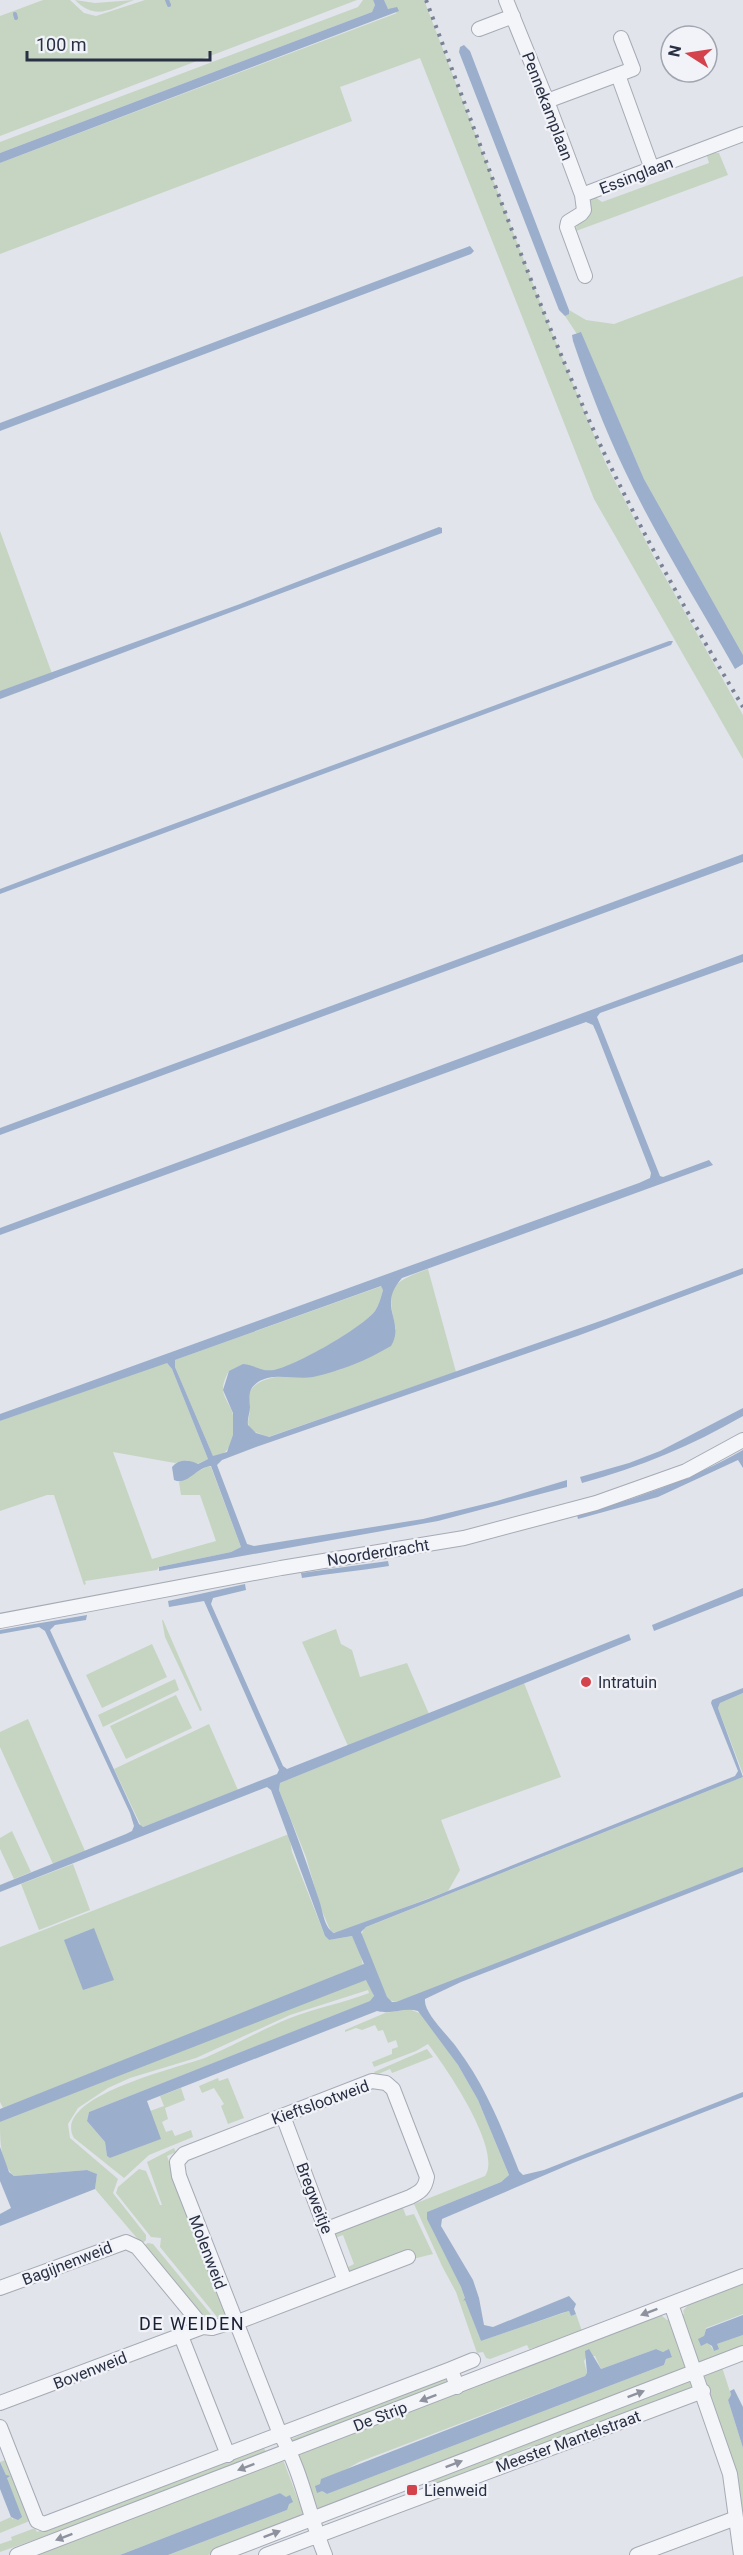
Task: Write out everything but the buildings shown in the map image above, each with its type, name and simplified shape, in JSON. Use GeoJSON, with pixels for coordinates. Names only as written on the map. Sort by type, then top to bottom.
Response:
{"type":"FeatureCollection","features":[{"type":"Feature","properties":{"kind":"street","name":"Pennekamplaan"},"geometry":{"type":"LineString","coordinates":[[506,0],[548,101],[582,195]]}},
{"type":"Feature","properties":{"kind":"street"},"geometry":{"type":"LineString","coordinates":[[479,29],[513,16]]}},
{"type":"Feature","properties":{"kind":"street"},"geometry":{"type":"LineString","coordinates":[[548,101],[633,69],[621,38]]}},
{"type":"Feature","properties":{"kind":"street"},"geometry":{"type":"LineString","coordinates":[[618,75],[652,169]]}},
{"type":"Feature","properties":{"kind":"street","name":"Essinglaan"},"geometry":{"type":"LineString","coordinates":[[585,276],[567,227],[568,222],[584,210],[582,195],[743,134]]}},
{"type":"Feature","properties":{"kind":"street","name":"Noorderdracht"},"geometry":{"type":"LineString","coordinates":[[0,1621],[281,1568],[464,1538],[596,1503],[686,1472],[743,1440]]}},
{"type":"Feature","properties":{"kind":"street","name":"Kieftslootweid"},"geometry":{"type":"LineString","coordinates":[[184,2154],[372,2081],[386,2083],[393,2089],[427,2177],[426,2185],[422,2191],[410,2197],[327,2229]]}},
{"type":"Feature","properties":{"kind":"street","name":"Bregweitje"},"geometry":{"type":"LineString","coordinates":[[283,2116],[345,2281]]}},
{"type":"Feature","properties":{"kind":"street","name":"Molenweid"},"geometry":{"type":"LineString","coordinates":[[184,2154],[177,2162],[179,2176],[280,2434],[290,2451],[316,2536],[325,2555]]}},
{"type":"Feature","properties":{"kind":"street","name":"Bagijnenweid"},"geometry":{"type":"LineString","coordinates":[[0,2288],[126,2242],[137,2247],[203,2327]]}},
{"type":"Feature","properties":{"kind":"street"},"geometry":{"type":"LineString","coordinates":[[235,2322],[408,2257]]}},
{"type":"Feature","properties":{"kind":"street","name":"De Strip"},"geometry":{"type":"LineString","coordinates":[[17,2555],[743,2276]]}},
{"type":"Feature","properties":{"kind":"street"},"geometry":{"type":"LineString","coordinates":[[671,2304],[730,2474],[741,2555]]}},
{"type":"Feature","properties":{"kind":"street","name":"Bovenweid"},"geometry":{"type":"LineString","coordinates":[[0,2403],[203,2327],[212,2328],[235,2322]]}},
{"type":"Feature","properties":{"kind":"street"},"geometry":{"type":"LineString","coordinates":[[181,2336],[228,2455]]}},
{"type":"Feature","properties":{"kind":"street"},"geometry":{"type":"LineString","coordinates":[[218,2555],[743,2353]]}},
{"type":"Feature","properties":{"kind":"street"},"geometry":{"type":"LineString","coordinates":[[0,2427],[39,2524],[228,2455],[472,2360]]}},
{"type":"Feature","properties":{"kind":"street"},"geometry":{"type":"LineString","coordinates":[[451,2369],[457,2387]]}},
{"type":"Feature","properties":{"kind":"street","name":"Meester Mantelstraat"},"geometry":{"type":"LineString","coordinates":[[266,2555],[703,2391]]}},
{"type":"Feature","properties":{"kind":"street"},"geometry":{"type":"LineString","coordinates":[[637,2555],[668,2550],[736,2518]]}},
{"type":"Feature","properties":{"kind":"green space"},"geometry":{"type":"Polygon","coordinates":[[[43,0],[70,0],[84,13],[96,16],[145,0],[357,0],[0,136],[0,16],[43,0]]]}},
{"type":"Feature","properties":{"kind":"green space"},"geometry":{"type":"Polygon","coordinates":[[[75,0],[95,3],[134,0],[97,12],[75,0]]]}},
{"type":"Feature","properties":{"kind":"green space"},"geometry":{"type":"Polygon","coordinates":[[[363,0],[373,0],[375,5],[372,12],[0,153],[0,142],[358,7],[363,0]]]}},
{"type":"Feature","properties":{"kind":"green space"},"geometry":{"type":"Polygon","coordinates":[[[384,0],[424,0],[548,323],[606,464],[657,563],[743,715],[743,759],[594,499],[420,58],[340,87],[352,121],[0,254],[0,163],[397,13],[387,8],[384,0]]]}},
{"type":"Feature","properties":{"kind":"green space"},"geometry":{"type":"Polygon","coordinates":[[[706,153],[719,153],[728,175],[576,231],[580,220],[591,214],[587,198],[595,197],[602,202],[709,163],[706,153]]]}},
{"type":"Feature","properties":{"kind":"green space"},"geometry":{"type":"Polygon","coordinates":[[[743,276],[743,655],[644,479],[581,333],[577,334],[565,316],[569,310],[586,320],[614,324],[743,276]]]}},
{"type":"Feature","properties":{"kind":"green space"},"geometry":{"type":"Polygon","coordinates":[[[0,531],[54,679],[0,699],[0,531]]]}},
{"type":"Feature","properties":{"kind":"green space"},"geometry":{"type":"Polygon","coordinates":[[[428,1269],[456,1372],[268,1437],[250,1430],[248,1424],[249,1394],[258,1383],[281,1376],[334,1371],[356,1361],[396,1329],[391,1296],[398,1283],[428,1269]]]}},
{"type":"Feature","properties":{"kind":"green space"},"geometry":{"type":"Polygon","coordinates":[[[382,1286],[383,1290],[375,1311],[357,1327],[328,1345],[275,1370],[229,1371],[223,1389],[232,1411],[234,1433],[226,1452],[213,1456],[175,1367],[175,1360],[382,1286]]]}},
{"type":"Feature","properties":{"kind":"green space"},"geometry":{"type":"Polygon","coordinates":[[[167,1363],[172,1369],[208,1459],[197,1464],[187,1460],[175,1463],[113,1452],[152,1559],[216,1541],[200,1495],[181,1495],[179,1482],[208,1466],[211,1467],[241,1547],[231,1552],[159,1567],[157,1570],[85,1581],[84,1585],[54,1495],[47,1495],[0,1511],[0,1421],[167,1363]]]}},
{"type":"Feature","properties":{"kind":"green space"},"geometry":{"type":"Polygon","coordinates":[[[162,1620],[202,1710],[200,1711],[165,1637],[162,1620]]]}},
{"type":"Feature","properties":{"kind":"green space"},"geometry":{"type":"Polygon","coordinates":[[[336,1629],[341,1644],[352,1650],[360,1677],[407,1663],[429,1714],[348,1746],[302,1642],[336,1629]]]}},
{"type":"Feature","properties":{"kind":"green space"},"geometry":{"type":"Polygon","coordinates":[[[152,1644],[167,1677],[102,1708],[86,1675],[152,1644]]]}},
{"type":"Feature","properties":{"kind":"green space"},"geometry":{"type":"Polygon","coordinates":[[[175,1679],[179,1690],[103,1727],[98,1715],[175,1679]]]}},
{"type":"Feature","properties":{"kind":"green space"},"geometry":{"type":"Polygon","coordinates":[[[524,1683],[561,1777],[441,1820],[460,1870],[448,1891],[337,1933],[331,1932],[321,1909],[306,1857],[279,1790],[280,1783],[524,1683]]]}},
{"type":"Feature","properties":{"kind":"green space"},"geometry":{"type":"Polygon","coordinates":[[[743,1693],[743,1774],[718,1708],[720,1703],[743,1693]]]}},
{"type":"Feature","properties":{"kind":"green space"},"geometry":{"type":"Polygon","coordinates":[[[176,1695],[192,1728],[126,1759],[110,1726],[176,1695]]]}},
{"type":"Feature","properties":{"kind":"green space"},"geometry":{"type":"Polygon","coordinates":[[[28,1719],[85,1851],[53,1864],[0,1747],[0,1732],[28,1719]]]}},
{"type":"Feature","properties":{"kind":"green space"},"geometry":{"type":"Polygon","coordinates":[[[209,1724],[238,1790],[141,1826],[114,1769],[209,1724]]]}},
{"type":"Feature","properties":{"kind":"green space"},"geometry":{"type":"Polygon","coordinates":[[[743,1777],[743,1867],[420,1994],[396,2002],[388,2000],[361,1936],[364,1928],[743,1777]]]}},
{"type":"Feature","properties":{"kind":"green space"},"geometry":{"type":"Polygon","coordinates":[[[12,1831],[31,1872],[14,1879],[0,1849],[0,1838],[12,1831]]]}},
{"type":"Feature","properties":{"kind":"green space"},"geometry":{"type":"Polygon","coordinates":[[[289,1834],[292,1852],[325,1936],[329,1940],[352,1936],[360,1951],[363,1966],[3,2108],[0,2102],[0,1947],[289,1834]]]}},
{"type":"Feature","properties":{"kind":"green space"},"geometry":{"type":"Polygon","coordinates":[[[73,1864],[90,1910],[39,1930],[21,1884],[73,1864]]]}},
{"type":"Feature","properties":{"kind":"green space"},"geometry":{"type":"Polygon","coordinates":[[[365,1979],[369,1982],[374,1997],[371,2001],[89,2112],[87,2121],[105,2142],[107,2156],[110,2158],[160,2139],[150,2111],[164,2106],[160,2096],[181,2088],[185,2100],[165,2108],[168,2119],[162,2122],[166,2132],[172,2130],[175,2136],[191,2130],[193,2137],[149,2155],[124,2178],[74,2138],[72,2123],[81,2109],[122,2086],[207,2057],[290,2018],[359,1997],[369,1993],[368,1990],[290,2015],[196,2058],[130,2078],[108,2088],[78,2108],[68,2124],[70,2138],[118,2179],[113,2193],[146,2235],[146,2240],[142,2244],[95,2189],[97,2174],[87,2170],[14,2176],[9,2171],[3,2158],[0,2122],[365,1979]]]}},
{"type":"Feature","properties":{"kind":"green space"},"geometry":{"type":"Polygon","coordinates":[[[409,2009],[422,2014],[458,2065],[478,2100],[509,2175],[501,2182],[427,2212],[461,2287],[481,2341],[569,2311],[571,2316],[576,2314],[582,2331],[743,2268],[743,2273],[575,2337],[529,2349],[527,2345],[490,2359],[486,2358],[483,2352],[477,2353],[456,2292],[414,2204],[485,2176],[488,2164],[486,2148],[479,2129],[470,2108],[428,2044],[374,2067],[372,2062],[392,2054],[392,2049],[398,2047],[396,2040],[388,2043],[383,2030],[378,2031],[375,2025],[362,2030],[356,2028],[345,2032],[345,2030],[385,2013],[409,2009]]]}},
{"type":"Feature","properties":{"kind":"green space"},"geometry":{"type":"Polygon","coordinates":[[[427,2049],[433,2057],[392,2073],[390,2069],[376,2075],[374,2072],[427,2049]]]}},
{"type":"Feature","properties":{"kind":"green space"},"geometry":{"type":"Polygon","coordinates":[[[218,2078],[219,2081],[228,2078],[244,2118],[228,2124],[221,2106],[224,2104],[214,2088],[202,2093],[199,2086],[218,2078]]]}},
{"type":"Feature","properties":{"kind":"green space"},"geometry":{"type":"Polygon","coordinates":[[[174,2148],[176,2152],[167,2156],[225,2308],[226,2319],[222,2323],[160,2247],[161,2238],[151,2237],[116,2193],[118,2187],[139,2169],[146,2171],[160,2205],[162,2205],[147,2162],[174,2148]]]}},
{"type":"Feature","properties":{"kind":"green space"},"geometry":{"type":"Polygon","coordinates":[[[409,2201],[411,2204],[403,2208],[406,2216],[414,2214],[433,2254],[349,2275],[346,2268],[354,2264],[343,2235],[335,2238],[334,2233],[409,2201]]]}},
{"type":"Feature","properties":{"kind":"green space"},"geometry":{"type":"Polygon","coordinates":[[[148,2243],[153,2244],[218,2323],[207,2323],[143,2246],[148,2243]]]}},
{"type":"Feature","properties":{"kind":"green space"},"geometry":{"type":"Polygon","coordinates":[[[743,2280],[743,2314],[706,2328],[704,2336],[714,2351],[717,2344],[743,2335],[743,2349],[700,2366],[681,2315],[684,2314],[687,2302],[743,2280]]]}},
{"type":"Feature","properties":{"kind":"green space"},"geometry":{"type":"Polygon","coordinates":[[[653,2314],[655,2317],[661,2315],[667,2320],[670,2319],[690,2370],[319,2512],[296,2452],[653,2314]],[[656,2349],[601,2369],[595,2356],[587,2356],[584,2361],[587,2373],[585,2376],[359,2462],[320,2484],[323,2492],[327,2494],[664,2365],[666,2359],[672,2356],[669,2350],[663,2352],[656,2349]]]}},
{"type":"Feature","properties":{"kind":"green space"},"geometry":{"type":"Polygon","coordinates":[[[721,2364],[731,2395],[728,2400],[743,2448],[743,2536],[731,2458],[704,2375],[721,2364]]]}},
{"type":"Feature","properties":{"kind":"green space"},"geometry":{"type":"Polygon","coordinates":[[[449,2375],[448,2384],[293,2442],[289,2440],[449,2375]]]}},
{"type":"Feature","properties":{"kind":"green space"},"geometry":{"type":"Polygon","coordinates":[[[692,2376],[695,2386],[533,2449],[531,2446],[515,2453],[516,2455],[435,2486],[431,2478],[692,2376]]]}},
{"type":"Feature","properties":{"kind":"green space"},"geometry":{"type":"Polygon","coordinates":[[[263,2446],[266,2452],[233,2469],[0,2552],[0,2544],[12,2540],[11,2537],[35,2528],[37,2532],[263,2446]]]}},
{"type":"Feature","properties":{"kind":"green space"},"geometry":{"type":"Polygon","coordinates":[[[282,2457],[305,2518],[208,2555],[168,2555],[287,2510],[286,2497],[280,2493],[120,2555],[26,2555],[282,2457]]]}},
{"type":"Feature","properties":{"kind":"green space"},"geometry":{"type":"Polygon","coordinates":[[[8,2459],[32,2520],[0,2533],[0,2522],[11,2517],[13,2520],[7,2477],[0,2462],[8,2459]]]}},
{"type":"Feature","properties":{"kind":"water"},"geometry":{"type":"Polygon","coordinates":[[[373,0],[384,0],[388,9],[397,7],[399,11],[0,163],[0,153],[372,12],[375,5],[373,0]]]}},
{"type":"Feature","properties":{"kind":"water"},"geometry":{"type":"Polygon","coordinates":[[[464,45],[470,51],[569,310],[569,314],[565,316],[559,310],[459,52],[460,47],[464,45]]]}},
{"type":"Feature","properties":{"kind":"water"},"geometry":{"type":"Polygon","coordinates":[[[470,246],[474,251],[471,254],[0,431],[0,423],[470,246]]]}},
{"type":"Feature","properties":{"kind":"water"},"geometry":{"type":"Polygon","coordinates":[[[581,332],[644,479],[743,655],[743,664],[735,669],[650,520],[617,453],[573,341],[572,335],[581,332]]]}},
{"type":"Feature","properties":{"kind":"water"},"geometry":{"type":"Polygon","coordinates":[[[439,527],[442,528],[442,533],[0,699],[0,691],[240,604],[439,527]]]}},
{"type":"Feature","properties":{"kind":"water"},"geometry":{"type":"Polygon","coordinates":[[[673,641],[671,645],[0,894],[0,889],[79,859],[673,641]]]}},
{"type":"Feature","properties":{"kind":"water"},"geometry":{"type":"Polygon","coordinates":[[[743,854],[743,862],[0,1135],[0,1128],[743,854]]]}},
{"type":"Feature","properties":{"kind":"water"},"geometry":{"type":"Polygon","coordinates":[[[743,954],[743,962],[600,1013],[597,1017],[660,1176],[663,1177],[709,1160],[713,1165],[402,1278],[391,1297],[395,1337],[391,1346],[373,1356],[323,1375],[306,1378],[271,1377],[258,1382],[252,1387],[250,1393],[248,1425],[256,1433],[269,1437],[606,1319],[743,1268],[743,1274],[580,1335],[256,1447],[222,1460],[217,1465],[247,1544],[254,1546],[423,1519],[497,1501],[567,1480],[567,1487],[438,1521],[159,1571],[159,1567],[231,1552],[241,1547],[211,1466],[201,1469],[184,1480],[174,1480],[172,1467],[178,1462],[191,1461],[198,1464],[208,1459],[172,1369],[167,1363],[0,1421],[0,1414],[650,1178],[651,1173],[593,1025],[586,1022],[0,1235],[0,1228],[743,954]],[[381,1286],[175,1360],[175,1367],[213,1456],[227,1452],[233,1435],[233,1413],[223,1390],[229,1371],[243,1364],[274,1370],[312,1354],[368,1318],[375,1311],[383,1290],[381,1286]]]}},
{"type":"Feature","properties":{"kind":"water"},"geometry":{"type":"Polygon","coordinates":[[[743,1408],[743,1416],[704,1437],[645,1463],[582,1483],[580,1477],[629,1463],[660,1451],[743,1408]]]}},
{"type":"Feature","properties":{"kind":"water"},"geometry":{"type":"Polygon","coordinates":[[[743,1450],[743,1468],[738,1460],[658,1497],[578,1519],[577,1515],[662,1488],[703,1471],[743,1450]]]}},
{"type":"Feature","properties":{"kind":"water"},"geometry":{"type":"Polygon","coordinates":[[[388,1561],[389,1566],[302,1578],[301,1573],[388,1561]]]}},
{"type":"Feature","properties":{"kind":"water"},"geometry":{"type":"Polygon","coordinates":[[[245,1584],[246,1590],[213,1598],[211,1604],[283,1766],[287,1769],[629,1634],[631,1640],[280,1783],[279,1790],[305,1859],[324,1919],[334,1933],[428,1899],[735,1776],[738,1771],[711,1703],[712,1700],[743,1688],[743,1693],[720,1703],[718,1708],[743,1777],[366,1927],[361,1932],[387,1997],[392,2002],[396,2002],[743,1867],[743,1872],[461,1982],[425,1999],[428,2011],[476,2077],[519,2171],[523,2175],[544,2170],[743,2092],[743,2097],[573,2163],[442,2219],[441,2226],[473,2280],[484,2325],[493,2327],[569,2296],[576,2304],[574,2309],[576,2314],[571,2316],[569,2311],[481,2341],[465,2300],[463,2301],[465,2298],[461,2287],[427,2219],[427,2212],[501,2182],[509,2175],[478,2100],[458,2065],[418,2011],[377,2011],[147,2101],[161,2139],[110,2158],[107,2156],[105,2142],[87,2121],[89,2112],[370,2001],[374,1996],[366,1980],[0,2122],[0,2109],[364,1964],[352,1936],[329,1940],[325,1936],[271,1790],[267,1787],[0,1892],[0,1885],[126,1834],[132,1831],[134,1826],[45,1631],[39,1627],[0,1634],[0,1630],[87,1615],[86,1620],[55,1625],[50,1630],[139,1824],[143,1827],[277,1774],[279,1770],[204,1601],[169,1607],[168,1601],[245,1584]]]}},
{"type":"Feature","properties":{"kind":"water"},"geometry":{"type":"Polygon","coordinates":[[[743,1588],[743,1596],[654,1631],[652,1625],[743,1588]]]}},
{"type":"Feature","properties":{"kind":"water"},"geometry":{"type":"Polygon","coordinates":[[[94,1928],[114,1980],[83,1990],[64,1940],[94,1928]]]}},
{"type":"Feature","properties":{"kind":"water"},"geometry":{"type":"Polygon","coordinates":[[[0,2147],[9,2172],[14,2176],[87,2170],[97,2174],[95,2189],[0,2226],[0,2214],[11,2208],[0,2181],[0,2147]]]}},
{"type":"Feature","properties":{"kind":"water"},"geometry":{"type":"Polygon","coordinates":[[[743,2315],[743,2335],[717,2344],[719,2349],[714,2351],[707,2343],[701,2346],[698,2339],[704,2336],[706,2329],[743,2315]]]}},
{"type":"Feature","properties":{"kind":"water"},"geometry":{"type":"Polygon","coordinates":[[[589,2349],[601,2369],[656,2349],[663,2352],[669,2349],[672,2357],[666,2359],[664,2365],[327,2494],[322,2491],[317,2493],[315,2486],[320,2484],[321,2479],[585,2376],[587,2373],[585,2351],[589,2349]]]}},
{"type":"Feature","properties":{"kind":"water"},"geometry":{"type":"Polygon","coordinates":[[[734,2389],[743,2407],[743,2448],[728,2400],[731,2395],[730,2391],[734,2389]]]}},
{"type":"Feature","properties":{"kind":"water"},"geometry":{"type":"Polygon","coordinates":[[[0,2462],[6,2475],[10,2476],[7,2478],[22,2517],[18,2520],[11,2517],[0,2489],[0,2462]]]}},
{"type":"Feature","properties":{"kind":"water"},"geometry":{"type":"Polygon","coordinates":[[[280,2493],[286,2497],[290,2495],[293,2502],[289,2504],[287,2510],[168,2555],[120,2555],[280,2493]]]}},
{"type":"Feature","properties":{"kind":"waterway"},"geometry":{"type":"LineString","coordinates":[[167,0],[169,5]]}},
{"type":"Feature","properties":{"kind":"waterway"},"geometry":{"type":"LineString","coordinates":[[15,14],[16,18]]}},
{"type":"Feature","properties":{"kind":"railway"},"geometry":{"type":"LineString","coordinates":[[426,0],[530,277],[598,440],[667,575],[743,707]]}},
{"type":"Feature","properties":{"kind":"place","name":"Intratuin"},"geometry":{"type":"Point","coordinates":[586,1682]}},
{"type":"Feature","properties":{"kind":"place","name":"Lienweid"},"geometry":{"type":"Point","coordinates":[412,2490]}},
{"type":"Feature","properties":{"kind":"district","name":"DE WEIDEN"},"geometry":{"type":"Point","coordinates":[192,2324]}}]}
